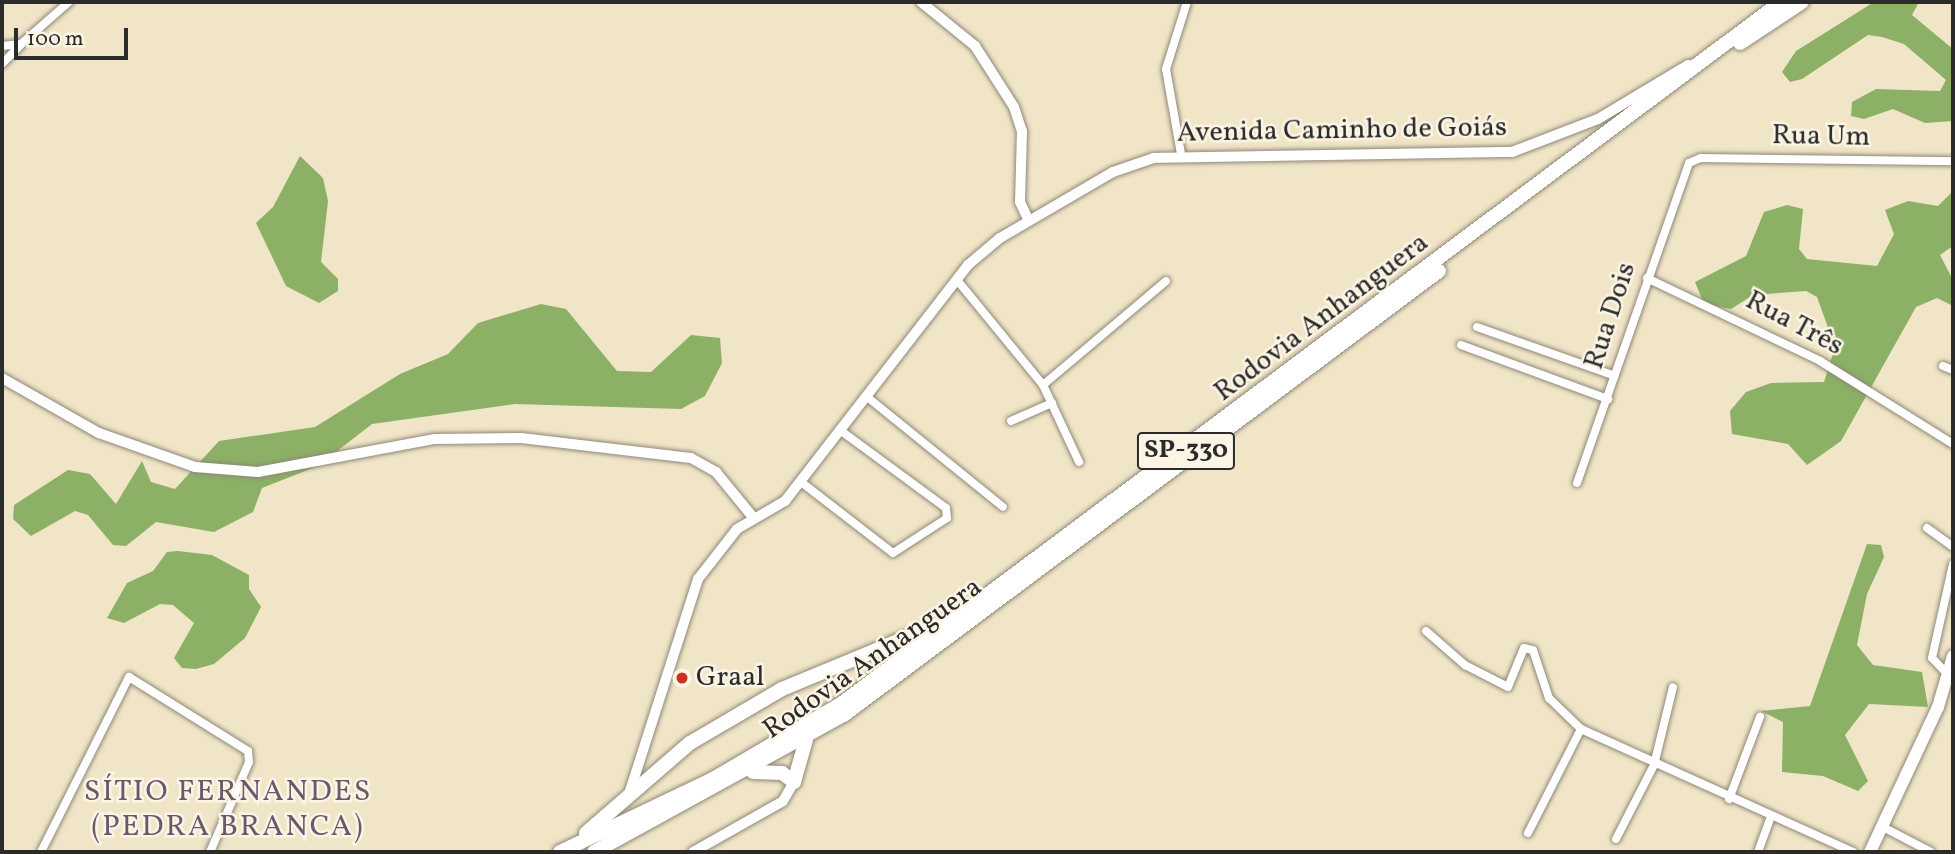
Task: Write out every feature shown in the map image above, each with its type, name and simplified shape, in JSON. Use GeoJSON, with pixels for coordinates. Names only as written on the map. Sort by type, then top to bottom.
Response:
{"type":"FeatureCollection","features":[{"type":"Feature","properties":{"kind":"highway","name":"Rodovia Anhanguera"},"geometry":{"type":"LineString","coordinates":[[560,852],[713,779],[841,704],[1781,2]]}},
{"type":"Feature","properties":{"kind":"highway","name":"Rodovia Anhanguera"},"geometry":{"type":"LineString","coordinates":[[594,852],[750,772],[808,738],[1183,467],[1599,148],[1802,2]]}},
{"type":"Feature","properties":{"kind":"highway"},"geometry":{"type":"LineString","coordinates":[[560,852],[667,758],[782,689],[965,613]]}},
{"type":"Feature","properties":{"kind":"highway"},"geometry":{"type":"LineString","coordinates":[[750,772],[782,773],[794,782],[808,738]]}},
{"type":"Feature","properties":{"kind":"main road"},"geometry":{"type":"LineString","coordinates":[[922,2],[975,46],[1014,107],[1022,131],[1020,202],[1028,219]]}},
{"type":"Feature","properties":{"kind":"main road","name":"Avenida Caminho de Goiás"},"geometry":{"type":"LineString","coordinates":[[629,794],[678,631],[698,579],[752,516],[770,512],[801,482],[979,254],[1028,219],[1113,172],[1181,154],[1512,152],[1598,119],[1732,38]]}},
{"type":"Feature","properties":{"kind":"main road"},"geometry":{"type":"LineString","coordinates":[[2,378],[99,433],[195,467],[258,472],[435,439],[521,438],[691,458],[716,472],[752,516]]}},
{"type":"Feature","properties":{"kind":"main road"},"geometry":{"type":"LineString","coordinates":[[1870,852],[1951,678],[1953,656]]}},
{"type":"Feature","properties":{"kind":"main road"},"geometry":{"type":"LineString","coordinates":[[693,852],[783,801],[794,782]]}},
{"type":"Feature","properties":{"kind":"street"},"geometry":{"type":"LineString","coordinates":[[2,64],[69,2]]}},
{"type":"Feature","properties":{"kind":"street"},"geometry":{"type":"LineString","coordinates":[[1181,154],[1166,69],[1187,2]]}},
{"type":"Feature","properties":{"kind":"street"},"geometry":{"type":"LineString","coordinates":[[2,46],[21,44]]}},
{"type":"Feature","properties":{"kind":"street","name":"Rua Um"},"geometry":{"type":"LineString","coordinates":[[1689,163],[1701,158],[1953,161]]}},
{"type":"Feature","properties":{"kind":"street","name":"Rua Dois"},"geometry":{"type":"LineString","coordinates":[[1577,483],[1689,163]]}},
{"type":"Feature","properties":{"kind":"street","name":"Rua Três"},"geometry":{"type":"LineString","coordinates":[[1647,278],[1776,337],[1953,444]]}},
{"type":"Feature","properties":{"kind":"street"},"geometry":{"type":"LineString","coordinates":[[957,280],[1043,385],[1079,462]]}},
{"type":"Feature","properties":{"kind":"street"},"geometry":{"type":"LineString","coordinates":[[1043,385],[1166,281]]}},
{"type":"Feature","properties":{"kind":"street"},"geometry":{"type":"LineString","coordinates":[[1477,327],[1615,376]]}},
{"type":"Feature","properties":{"kind":"street"},"geometry":{"type":"LineString","coordinates":[[1461,345],[1608,399]]}},
{"type":"Feature","properties":{"kind":"street"},"geometry":{"type":"LineString","coordinates":[[1943,366],[1953,370]]}},
{"type":"Feature","properties":{"kind":"street"},"geometry":{"type":"LineString","coordinates":[[866,396],[1003,507]]}},
{"type":"Feature","properties":{"kind":"street"},"geometry":{"type":"LineString","coordinates":[[1011,421],[1052,403]]}},
{"type":"Feature","properties":{"kind":"street"},"geometry":{"type":"LineString","coordinates":[[801,482],[893,553],[947,518],[946,508],[841,431]]}},
{"type":"Feature","properties":{"kind":"street"},"geometry":{"type":"LineString","coordinates":[[1927,527],[1953,547]]}},
{"type":"Feature","properties":{"kind":"street"},"geometry":{"type":"LineString","coordinates":[[1951,678],[1932,658],[1953,564]]}},
{"type":"Feature","properties":{"kind":"street"},"geometry":{"type":"LineString","coordinates":[[1426,631],[1465,664],[1507,687],[1524,648],[1533,650],[1549,698],[1581,729],[1770,819],[1854,852]]}},
{"type":"Feature","properties":{"kind":"street"},"geometry":{"type":"LineString","coordinates":[[41,852],[129,677],[248,751],[249,762],[210,852]]}},
{"type":"Feature","properties":{"kind":"street"},"geometry":{"type":"LineString","coordinates":[[1616,839],[1654,765],[1673,687]]}},
{"type":"Feature","properties":{"kind":"street"},"geometry":{"type":"LineString","coordinates":[[1729,799],[1760,717]]}},
{"type":"Feature","properties":{"kind":"street"},"geometry":{"type":"LineString","coordinates":[[1528,833],[1581,729]]}},
{"type":"Feature","properties":{"kind":"street"},"geometry":{"type":"LineString","coordinates":[[1758,852],[1770,819]]}},
{"type":"Feature","properties":{"kind":"street"},"geometry":{"type":"LineString","coordinates":[[1881,826],[1931,852]]}},
{"type":"Feature","properties":{"kind":"green space"},"geometry":{"type":"Polygon","coordinates":[[[1874,2],[1919,2],[1912,15],[1953,49],[1953,121],[1925,123],[1893,109],[1864,119],[1851,116],[1852,102],[1876,89],[1940,91],[1946,80],[1904,44],[1882,37],[1868,35],[1802,79],[1790,82],[1782,72],[1796,51],[1874,2]]]}},
{"type":"Feature","properties":{"kind":"green space"},"geometry":{"type":"Polygon","coordinates":[[[300,156],[323,178],[328,201],[321,262],[338,279],[338,291],[319,303],[286,286],[256,223],[273,207],[300,156]]]}},
{"type":"Feature","properties":{"kind":"green space"},"geometry":{"type":"Polygon","coordinates":[[[1953,191],[1953,246],[1940,255],[1953,280],[1953,306],[1937,298],[1916,307],[1841,441],[1807,465],[1788,444],[1732,434],[1730,411],[1746,392],[1771,383],[1824,382],[1835,347],[1817,297],[1806,291],[1753,295],[1731,309],[1704,304],[1695,282],[1746,256],[1764,212],[1787,205],[1803,209],[1799,249],[1807,259],[1877,266],[1894,234],[1885,210],[1908,201],[1938,206],[1953,191]]]}},
{"type":"Feature","properties":{"kind":"green space"},"geometry":{"type":"Polygon","coordinates":[[[541,304],[566,309],[617,371],[651,372],[691,335],[720,338],[722,363],[705,396],[681,409],[515,404],[372,424],[318,466],[262,488],[253,512],[214,532],[156,522],[126,546],[113,545],[88,515],[75,511],[31,536],[13,519],[14,505],[68,470],[90,474],[116,504],[142,461],[151,482],[175,489],[219,441],[315,427],[400,374],[448,354],[478,323],[541,304]]]}},
{"type":"Feature","properties":{"kind":"green space"},"geometry":{"type":"Polygon","coordinates":[[[1867,544],[1881,545],[1884,557],[1867,594],[1857,645],[1873,665],[1922,672],[1928,707],[1869,704],[1845,735],[1868,781],[1858,791],[1823,776],[1782,772],[1783,722],[1761,711],[1810,706],[1867,544]]]}},
{"type":"Feature","properties":{"kind":"green space"},"geometry":{"type":"Polygon","coordinates":[[[167,552],[212,555],[249,575],[249,589],[261,607],[245,638],[214,664],[196,669],[182,668],[174,658],[194,623],[173,605],[160,604],[124,623],[107,618],[127,583],[153,571],[167,552]]]}},
{"type":"Feature","properties":{"kind":"place","name":"Graal"},"geometry":{"type":"Point","coordinates":[682,678]}},
{"type":"Feature","properties":{"kind":"district","name":"SÍTIO FERNANDES (PEDRA BRANCA)"},"geometry":{"type":"Point","coordinates":[228,809]}}]}
